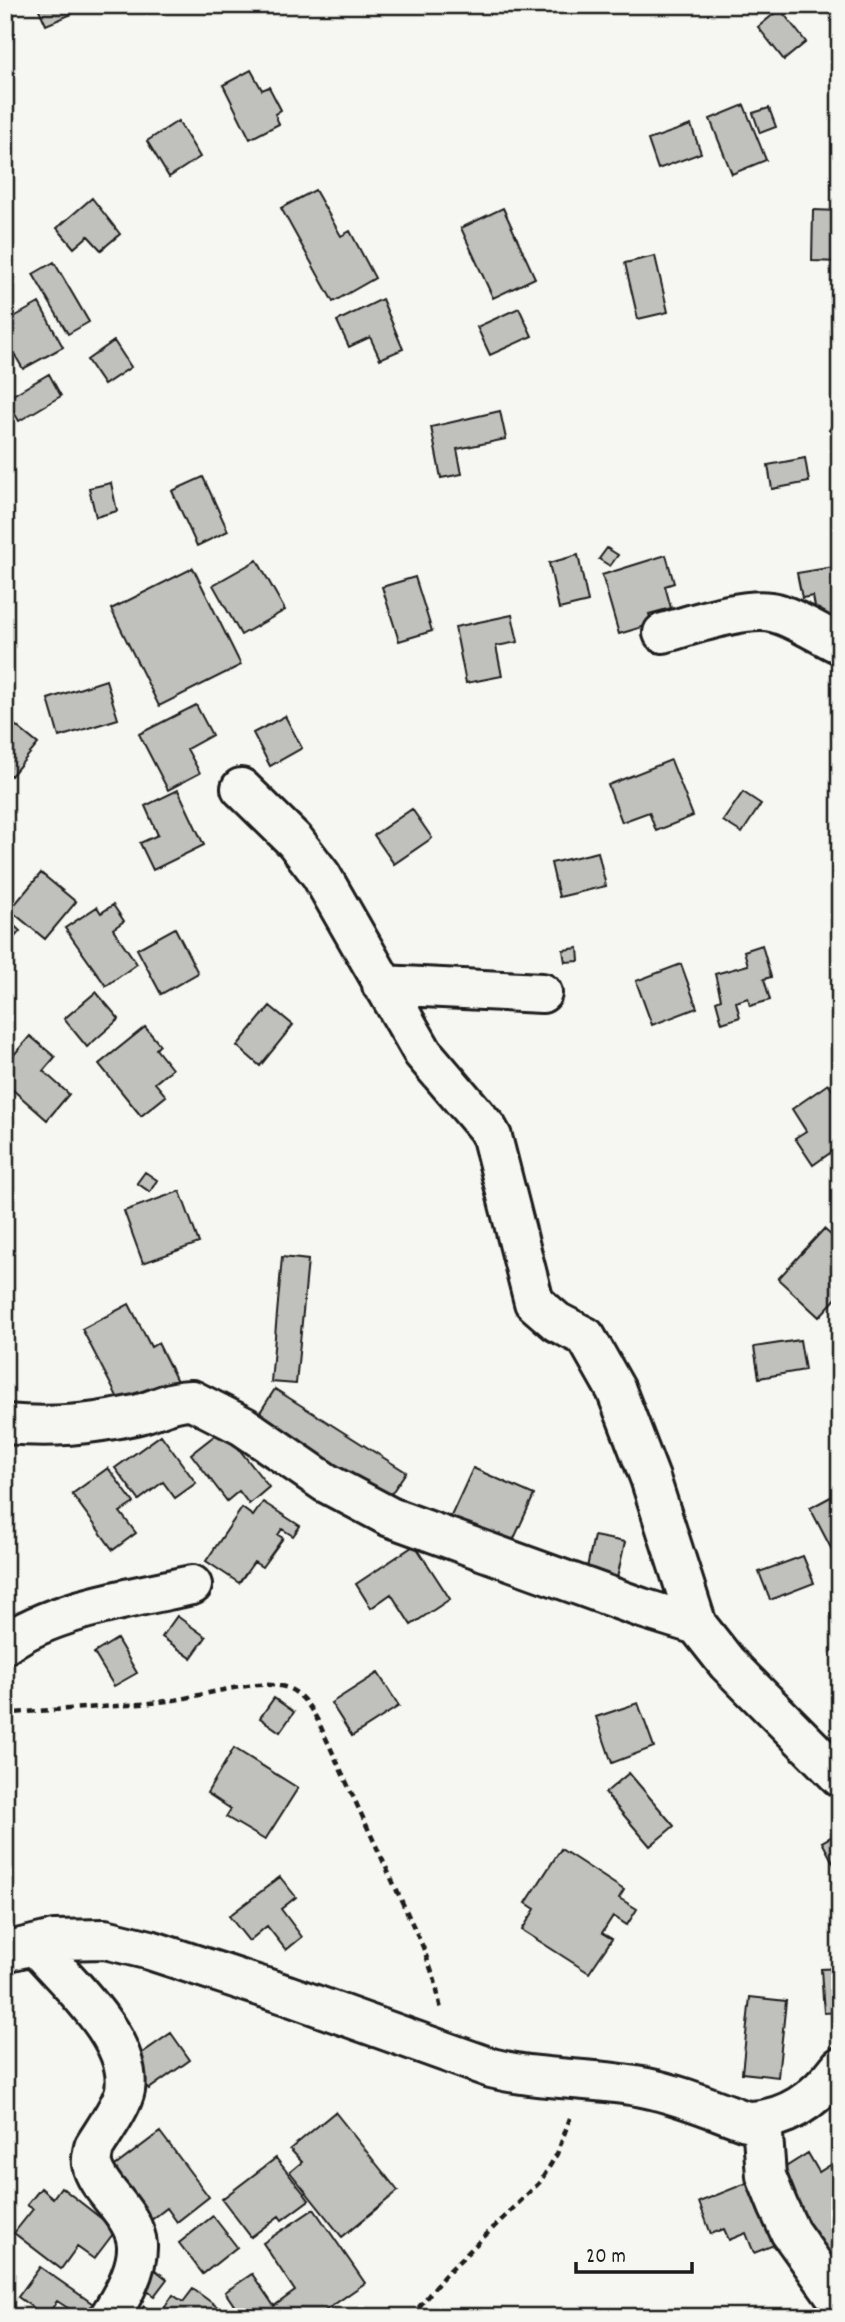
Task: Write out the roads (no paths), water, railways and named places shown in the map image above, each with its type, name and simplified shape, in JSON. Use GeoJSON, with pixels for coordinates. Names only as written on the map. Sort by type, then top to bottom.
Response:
{"type":"FeatureCollection","features":[{"type":"Feature","properties":{"kind":"street"},"geometry":{"type":"LineString","coordinates":[[663,633],[724,617],[767,611],[779,614],[840,644]]}},
{"type":"Feature","properties":{"kind":"street"},"geometry":{"type":"LineString","coordinates":[[242,788],[295,841],[320,875],[423,1053],[492,1137],[534,1302],[557,1322],[586,1337],[616,1390],[650,1478],[697,1625],[727,1664],[840,1777]]}},
{"type":"Feature","properties":{"kind":"street"},"geometry":{"type":"LineString","coordinates":[[382,985],[542,993]]}},
{"type":"Feature","properties":{"kind":"street"},"geometry":{"type":"LineString","coordinates":[[5,1424],[36,1427],[79,1425],[142,1414],[183,1400],[192,1401],[243,1426],[326,1483],[390,1517],[697,1625]]}},
{"type":"Feature","properties":{"kind":"street"},"geometry":{"type":"LineString","coordinates":[[5,1644],[35,1627],[69,1614],[192,1585]]}},
{"type":"Feature","properties":{"kind":"street"},"geometry":{"type":"LineString","coordinates":[[21,1949],[66,1938],[96,1938],[150,1950],[287,1995],[444,2053],[512,2073],[580,2078],[648,2088],[746,2121],[762,2121],[790,2112],[825,2087],[840,2067]]}},
{"type":"Feature","properties":{"kind":"street"},"geometry":{"type":"LineString","coordinates":[[21,1949],[106,2026],[118,2045],[126,2070],[123,2096],[94,2147],[92,2157],[95,2172],[132,2228],[137,2246],[132,2273],[109,2317]]}},
{"type":"Feature","properties":{"kind":"street"},"geometry":{"type":"LineString","coordinates":[[762,2121],[766,2176],[778,2207],[790,2232],[840,2302]]}}]}
